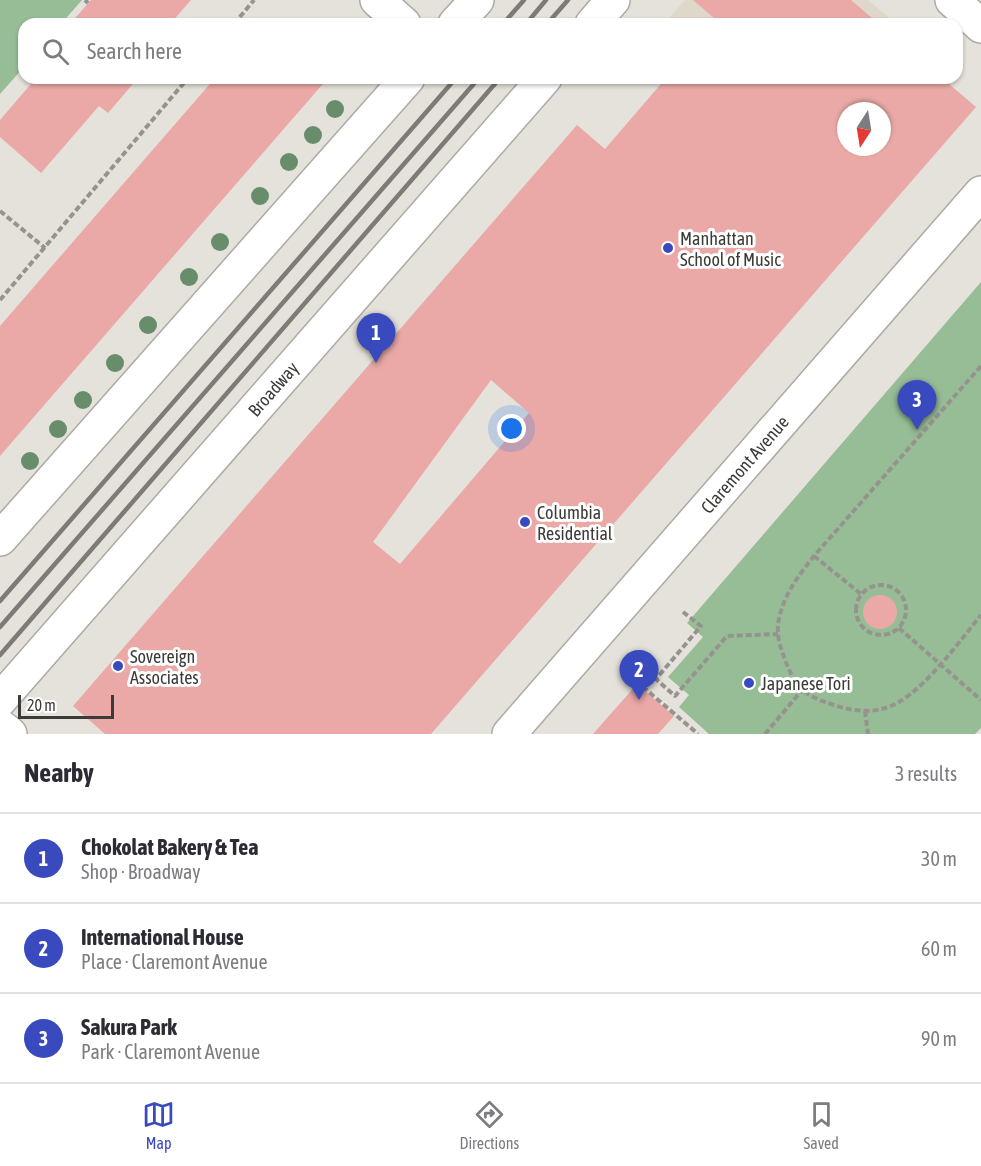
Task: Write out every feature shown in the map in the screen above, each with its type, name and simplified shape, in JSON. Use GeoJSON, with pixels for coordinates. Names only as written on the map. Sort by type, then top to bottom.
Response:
{"type":"FeatureCollection","features":[{"type":"Feature","properties":{"kind":"main road"},"geometry":{"type":"LineString","coordinates":[[377,0],[397,18]]}},
{"type":"Feature","properties":{"kind":"main road"},"geometry":{"type":"LineString","coordinates":[[460,18],[477,0]]}},
{"type":"Feature","properties":{"kind":"main road"},"geometry":{"type":"LineString","coordinates":[[597,18],[613,0]]}},
{"type":"Feature","properties":{"kind":"main road"},"geometry":{"type":"LineString","coordinates":[[952,0],[981,26]]}},
{"type":"Feature","properties":{"kind":"main road"},"geometry":{"type":"LineString","coordinates":[[0,539],[403,84]]}},
{"type":"Feature","properties":{"kind":"main road","name":"Broadway"},"geometry":{"type":"LineString","coordinates":[[0,700],[539,84]]}},
{"type":"Feature","properties":{"kind":"main road","name":"Claremont Avenue"},"geometry":{"type":"LineString","coordinates":[[509,734],[981,193]]}},
{"type":"Feature","properties":{"kind":"main road"},"geometry":{"type":"LineString","coordinates":[[0,726],[10,734]]}},
{"type":"Feature","properties":{"kind":"path"},"geometry":{"type":"LineString","coordinates":[[239,18],[254,0]]}},
{"type":"Feature","properties":{"kind":"path"},"geometry":{"type":"LineString","coordinates":[[0,300],[183,84]]}},
{"type":"Feature","properties":{"kind":"path"},"geometry":{"type":"LineString","coordinates":[[0,211],[45,248]]}},
{"type":"Feature","properties":{"kind":"path"},"geometry":{"type":"LineString","coordinates":[[981,366],[795,579],[783,603],[778,634],[788,670],[803,689],[814,698],[837,706],[856,711],[871,711],[898,703],[928,678],[981,615]]}},
{"type":"Feature","properties":{"kind":"path"},"geometry":{"type":"LineString","coordinates":[[814,556],[861,594]]}},
{"type":"Feature","properties":{"kind":"path"},"geometry":{"type":"LineString","coordinates":[[879,585],[890,587],[899,593],[906,609],[899,628],[892,633],[882,635],[872,634],[863,628],[856,615],[861,594],[879,585]]}},
{"type":"Feature","properties":{"kind":"path"},"geometry":{"type":"LineString","coordinates":[[683,612],[701,626],[656,679],[675,696],[727,636],[778,634]]}},
{"type":"Feature","properties":{"kind":"path"},"geometry":{"type":"LineString","coordinates":[[899,628],[981,700]]}},
{"type":"Feature","properties":{"kind":"path"},"geometry":{"type":"LineString","coordinates":[[629,675],[698,734]]}},
{"type":"Feature","properties":{"kind":"path"},"geometry":{"type":"LineString","coordinates":[[765,734],[803,689]]}},
{"type":"Feature","properties":{"kind":"path"},"geometry":{"type":"LineString","coordinates":[[865,711],[868,734]]}},
{"type":"Feature","properties":{"kind":"shaded area"},"geometry":{"type":"Polygon","coordinates":[[[685,0],[868,0],[889,18],[669,18],[685,0]]]}},
{"type":"Feature","properties":{"kind":"green space"},"geometry":{"type":"Polygon","coordinates":[[[0,0],[82,0],[66,18],[18,18],[18,74],[0,94],[0,0]]]}},
{"type":"Feature","properties":{"kind":"green space"},"geometry":{"type":"Polygon","coordinates":[[[981,282],[981,728],[975,734],[709,734],[679,707],[689,695],[668,677],[703,637],[687,623],[981,282]]]}},
{"type":"Feature","properties":{"kind":"building"},"geometry":{"type":"Polygon","coordinates":[[[91,0],[191,0],[175,18],[75,18],[91,0]]]}},
{"type":"Feature","properties":{"kind":"building"},"geometry":{"type":"Polygon","coordinates":[[[693,0],[851,0],[872,18],[714,18],[693,0]]]}},
{"type":"Feature","properties":{"kind":"building"},"geometry":{"type":"Polygon","coordinates":[[[31,84],[133,84],[108,113],[99,106],[41,173],[0,137],[0,120],[31,84]]]}},
{"type":"Feature","properties":{"kind":"building"},"geometry":{"type":"Polygon","coordinates":[[[210,84],[323,84],[0,456],[0,326],[210,84]]]}},
{"type":"Feature","properties":{"kind":"building"},"geometry":{"type":"Polygon","coordinates":[[[661,84],[949,84],[976,107],[431,734],[105,734],[73,706],[577,125],[605,149],[661,84]],[[491,380],[373,542],[400,564],[529,413],[491,380]]]}},
{"type":"Feature","properties":{"kind":"building"},"geometry":{"type":"Polygon","coordinates":[[[880,595],[892,600],[897,612],[892,624],[880,629],[868,624],[863,612],[868,600],[880,595]]]}},
{"type":"Feature","properties":{"kind":"building"},"geometry":{"type":"Polygon","coordinates":[[[637,684],[674,716],[658,734],[593,734],[637,684]]]}},
{"type":"Feature","properties":{"kind":"railway"},"geometry":{"type":"LineString","coordinates":[[508,18],[524,0]]}},
{"type":"Feature","properties":{"kind":"railway"},"geometry":{"type":"LineString","coordinates":[[531,18],[546,0]]}},
{"type":"Feature","properties":{"kind":"railway"},"geometry":{"type":"LineString","coordinates":[[552,18],[568,0]]}},
{"type":"Feature","properties":{"kind":"railway"},"geometry":{"type":"LineString","coordinates":[[0,601],[451,84]]}},
{"type":"Feature","properties":{"kind":"railway"},"geometry":{"type":"LineString","coordinates":[[0,627],[474,84]]}},
{"type":"Feature","properties":{"kind":"railway"},"geometry":{"type":"LineString","coordinates":[[0,655],[495,84]]}},
{"type":"Feature","properties":{"kind":"place","name":"Manhattan School of Music"},"geometry":{"type":"Point","coordinates":[668,248]}},
{"type":"Feature","properties":{"kind":"place","name":"Chokolat Bakery & Tea"},"geometry":{"type":"Point","coordinates":[376,363]}},
{"type":"Feature","properties":{"kind":"place","name":"Sakura Park"},"geometry":{"type":"Point","coordinates":[917,430]}},
{"type":"Feature","properties":{"kind":"place","name":"Columbia Residential"},"geometry":{"type":"Point","coordinates":[525,522]}},
{"type":"Feature","properties":{"kind":"place","name":"Sovereign Associates"},"geometry":{"type":"Point","coordinates":[118,666]}},
{"type":"Feature","properties":{"kind":"place","name":"Japanese Tori"},"geometry":{"type":"Point","coordinates":[749,683]}},
{"type":"Feature","properties":{"kind":"place","name":"International House"},"geometry":{"type":"Point","coordinates":[639,700]}}]}
